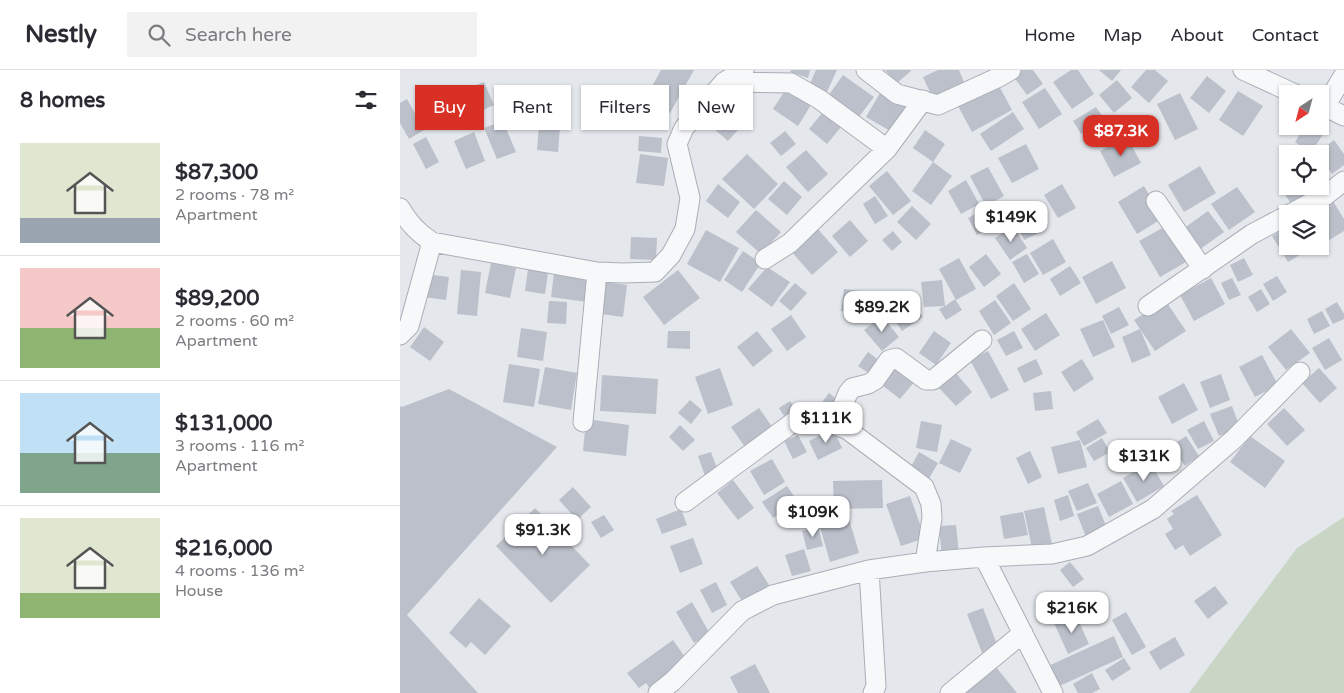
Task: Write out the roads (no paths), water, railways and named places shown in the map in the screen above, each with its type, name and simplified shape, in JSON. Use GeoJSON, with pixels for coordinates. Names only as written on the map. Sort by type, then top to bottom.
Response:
{"type":"FeatureCollection","features":[{"type":"Feature","properties":{"kind":"street"},"geometry":{"type":"LineString","coordinates":[[400,208],[408,223],[418,233],[432,242],[597,272],[655,272],[671,254],[686,229],[690,198],[677,144],[684,128],[724,82],[744,70]]}},
{"type":"Feature","properties":{"kind":"street"},"geometry":{"type":"LineString","coordinates":[[866,70],[897,94],[938,105],[1011,70]]}},
{"type":"Feature","properties":{"kind":"street"},"geometry":{"type":"LineString","coordinates":[[1243,70],[1279,87]]}},
{"type":"Feature","properties":{"kind":"street"},"geometry":{"type":"LineString","coordinates":[[1329,96],[1344,75]]}},
{"type":"Feature","properties":{"kind":"street"},"geometry":{"type":"LineString","coordinates":[[724,82],[791,84],[819,99],[887,148]]}},
{"type":"Feature","properties":{"kind":"street"},"geometry":{"type":"LineString","coordinates":[[765,260],[790,243],[887,148],[923,100]]}},
{"type":"Feature","properties":{"kind":"street"},"geometry":{"type":"LineString","coordinates":[[1329,108],[1344,116]]}},
{"type":"Feature","properties":{"kind":"street"},"geometry":{"type":"LineString","coordinates":[[1307,205],[1326,195],[1344,181]]}},
{"type":"Feature","properties":{"kind":"street"},"geometry":{"type":"LineString","coordinates":[[1156,201],[1203,269]]}},
{"type":"Feature","properties":{"kind":"street"},"geometry":{"type":"LineString","coordinates":[[1148,306],[1252,234],[1279,219]]}},
{"type":"Feature","properties":{"kind":"street"},"geometry":{"type":"LineString","coordinates":[[400,335],[409,326],[432,242]]}},
{"type":"Feature","properties":{"kind":"street"},"geometry":{"type":"LineString","coordinates":[[583,422],[597,272]]}},
{"type":"Feature","properties":{"kind":"street"},"geometry":{"type":"LineString","coordinates":[[835,425],[848,392],[852,388],[875,380],[888,360],[896,358],[926,380],[933,380],[982,340]]}},
{"type":"Feature","properties":{"kind":"street"},"geometry":{"type":"LineString","coordinates":[[658,693],[673,681],[742,611],[773,595],[869,570],[925,562],[1052,554],[1087,546],[1152,509],[1234,439],[1300,372]]}},
{"type":"Feature","properties":{"kind":"street"},"geometry":{"type":"LineString","coordinates":[[684,502],[795,421],[823,420],[848,430],[924,487],[931,504],[932,518],[925,562]]}},
{"type":"Feature","properties":{"kind":"street"},"geometry":{"type":"LineString","coordinates":[[984,557],[1053,693]]}},
{"type":"Feature","properties":{"kind":"street"},"geometry":{"type":"LineString","coordinates":[[869,570],[876,686],[873,693]]}},
{"type":"Feature","properties":{"kind":"street"},"geometry":{"type":"LineString","coordinates":[[950,693],[1023,633]]}}]}
